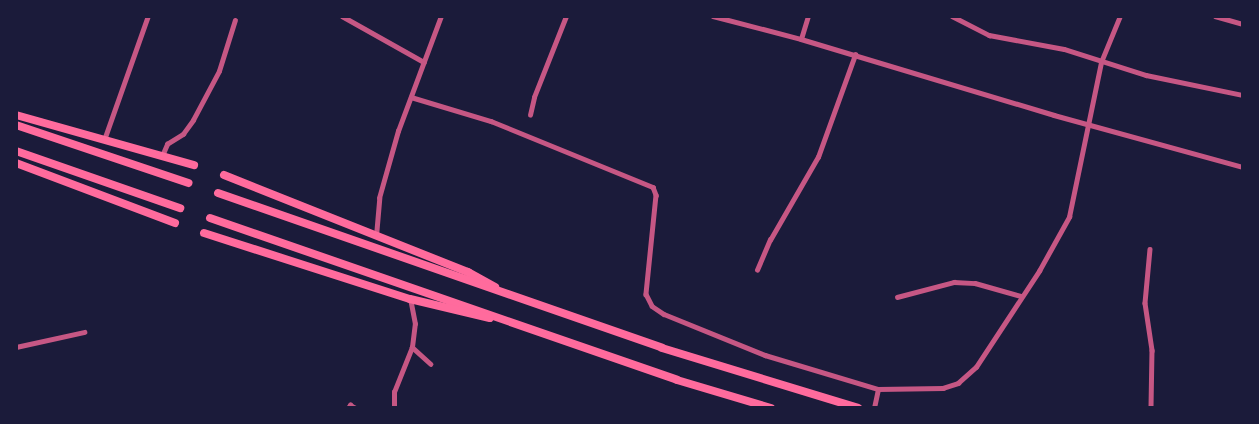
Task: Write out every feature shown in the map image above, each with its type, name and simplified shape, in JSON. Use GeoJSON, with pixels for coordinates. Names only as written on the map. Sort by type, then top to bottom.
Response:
{"type":"FeatureCollection","features":[{"type":"Feature","properties":{"kind":"highway"},"geometry":{"type":"LineString","coordinates":[[16,115],[194,165]]}},
{"type":"Feature","properties":{"kind":"highway"},"geometry":{"type":"LineString","coordinates":[[16,125],[188,183]]}},
{"type":"Feature","properties":{"kind":"highway"},"geometry":{"type":"LineString","coordinates":[[16,151],[180,208]]}},
{"type":"Feature","properties":{"kind":"highway"},"geometry":{"type":"LineString","coordinates":[[16,163],[175,222]]}},
{"type":"Feature","properties":{"kind":"highway"},"geometry":{"type":"LineString","coordinates":[[224,175],[468,272],[512,297]]}},
{"type":"Feature","properties":{"kind":"highway"},"geometry":{"type":"LineString","coordinates":[[218,193],[662,348],[858,408]]}},
{"type":"Feature","properties":{"kind":"highway"},"geometry":{"type":"LineString","coordinates":[[210,218],[678,380],[772,408]]}},
{"type":"Feature","properties":{"kind":"highway"},"geometry":{"type":"LineString","coordinates":[[204,233],[410,299],[531,328]]}},
{"type":"Feature","properties":{"kind":"street"},"geometry":{"type":"LineString","coordinates":[[104,140],[148,16]]}},
{"type":"Feature","properties":{"kind":"street"},"geometry":{"type":"LineString","coordinates":[[342,16],[424,62]]}},
{"type":"Feature","properties":{"kind":"street"},"geometry":{"type":"LineString","coordinates":[[376,236],[379,198],[411,97],[441,16]]}},
{"type":"Feature","properties":{"kind":"street"},"geometry":{"type":"LineString","coordinates":[[530,115],[534,97],[566,16]]}},
{"type":"Feature","properties":{"kind":"street"},"geometry":{"type":"LineString","coordinates":[[713,16],[801,39],[1086,125],[1243,167]]}},
{"type":"Feature","properties":{"kind":"street"},"geometry":{"type":"LineString","coordinates":[[801,39],[808,16]]}},
{"type":"Feature","properties":{"kind":"street"},"geometry":{"type":"LineString","coordinates":[[952,16],[989,34],[1064,49],[1100,62],[1146,75],[1243,95]]}},
{"type":"Feature","properties":{"kind":"street"},"geometry":{"type":"LineString","coordinates":[[411,97],[491,121],[648,183],[656,195],[647,268],[646,294],[652,306],[683,323],[766,355],[878,389],[906,391],[958,383],[976,367],[1069,217],[1100,62],[1120,16]]}},
{"type":"Feature","properties":{"kind":"street"},"geometry":{"type":"LineString","coordinates":[[1215,16],[1243,24]]}},
{"type":"Feature","properties":{"kind":"street"},"geometry":{"type":"LineString","coordinates":[[162,156],[167,144],[183,134],[193,120],[219,71],[235,20]]}},
{"type":"Feature","properties":{"kind":"street"},"geometry":{"type":"LineString","coordinates":[[757,270],[774,231],[818,157],[855,55]]}},
{"type":"Feature","properties":{"kind":"street"},"geometry":{"type":"LineString","coordinates":[[1150,249],[1146,303],[1152,350],[1150,408]]}},
{"type":"Feature","properties":{"kind":"street"},"geometry":{"type":"LineString","coordinates":[[897,297],[954,282],[974,284],[1021,296]]}},
{"type":"Feature","properties":{"kind":"street"},"geometry":{"type":"LineString","coordinates":[[394,408],[394,392],[412,347],[415,324],[410,299]]}},
{"type":"Feature","properties":{"kind":"street"},"geometry":{"type":"LineString","coordinates":[[16,347],[84,332]]}},
{"type":"Feature","properties":{"kind":"street"},"geometry":{"type":"LineString","coordinates":[[412,347],[431,364]]}},
{"type":"Feature","properties":{"kind":"street"},"geometry":{"type":"LineString","coordinates":[[874,408],[878,389]]}},
{"type":"Feature","properties":{"kind":"street"},"geometry":{"type":"LineString","coordinates":[[348,408],[350,405],[356,408]]}}]}
